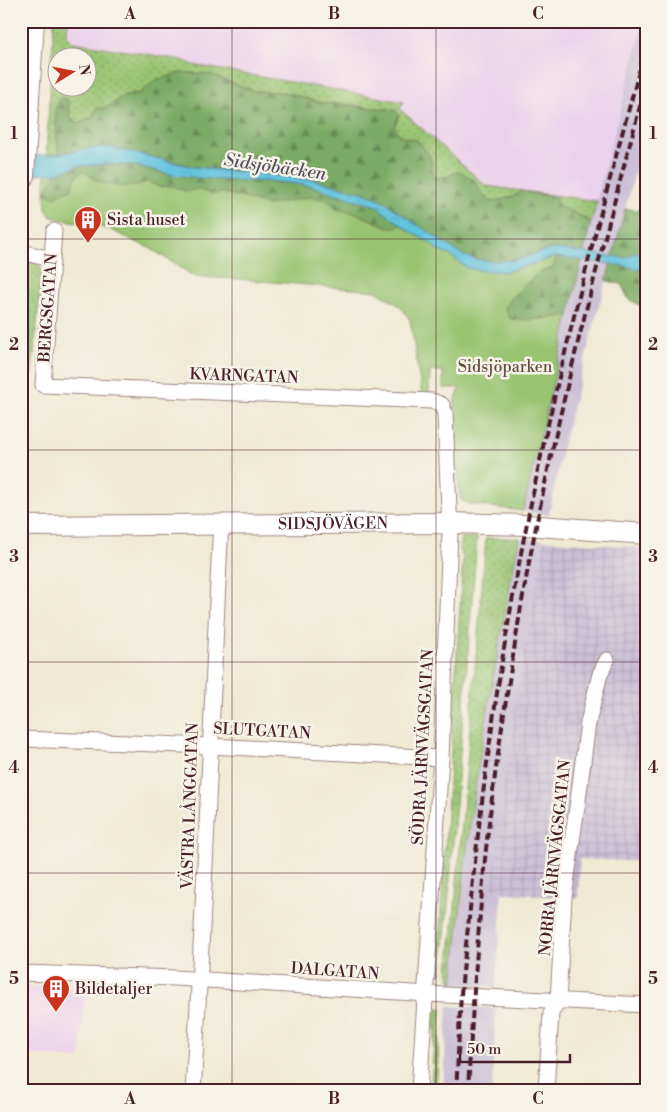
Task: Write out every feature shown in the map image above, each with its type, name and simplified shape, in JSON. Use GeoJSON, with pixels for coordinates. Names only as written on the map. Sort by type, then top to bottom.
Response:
{"type":"FeatureCollection","features":[{"type":"Feature","properties":{"kind":"highway"},"geometry":{"type":"LineString","coordinates":[[21,176],[31,21]]}},
{"type":"Feature","properties":{"kind":"street","name":"BERGSGATAN"},"geometry":{"type":"LineString","coordinates":[[43,385],[54,231]]}},
{"type":"Feature","properties":{"kind":"street"},"geometry":{"type":"LineString","coordinates":[[21,252],[51,258]]}},
{"type":"Feature","properties":{"kind":"street","name":"KVARNGATAN"},"geometry":{"type":"LineString","coordinates":[[43,385],[432,401],[442,406]]}},
{"type":"Feature","properties":{"kind":"street","name":"SÖDRA JÄRNVÄGSGATAN"},"geometry":{"type":"LineString","coordinates":[[419,1091],[441,758],[450,523],[445,414],[442,406]]}},
{"type":"Feature","properties":{"kind":"street","name":"SIDSJÖVÄGEN"},"geometry":{"type":"LineString","coordinates":[[21,526],[221,523],[450,523],[526,525],[646,534]]}},
{"type":"Feature","properties":{"kind":"street","name":"VÄSTRA LÅNGGATAN"},"geometry":{"type":"LineString","coordinates":[[193,1091],[200,980],[221,523]]}},
{"type":"Feature","properties":{"kind":"street","name":"NORRA JÄRNVÄGSGATAN"},"geometry":{"type":"LineString","coordinates":[[546,1091],[551,1013],[558,1001],[564,896],[588,723],[600,674],[607,660]]}},
{"type":"Feature","properties":{"kind":"street","name":"SLUTGATAN"},"geometry":{"type":"LineString","coordinates":[[21,739],[210,746],[441,758]]}},
{"type":"Feature","properties":{"kind":"street","name":"DALGATAN"},"geometry":{"type":"LineString","coordinates":[[21,973],[200,980],[646,1005]]}},
{"type":"Feature","properties":{"kind":"shaded area"},"geometry":{"type":"Polygon","coordinates":[[[68,21],[644,21],[597,201],[486,186],[400,109],[404,103],[194,65],[182,60],[73,42],[67,36],[68,21]]]}},
{"type":"Feature","properties":{"kind":"shaded area"},"geometry":{"type":"Polygon","coordinates":[[[644,21],[646,21],[646,131],[564,441],[549,515],[523,511],[591,222],[644,21]]]}},
{"type":"Feature","properties":{"kind":"shaded area"},"geometry":{"type":"Polygon","coordinates":[[[519,538],[543,540],[508,747],[492,892],[502,893],[496,987],[453,984],[474,797],[519,538]]]}},
{"type":"Feature","properties":{"kind":"shaded area"},"geometry":{"type":"Polygon","coordinates":[[[543,540],[646,548],[646,862],[580,859],[578,898],[491,892],[508,747],[543,540]]]}},
{"type":"Feature","properties":{"kind":"shaded area"},"geometry":{"type":"Polygon","coordinates":[[[21,986],[85,988],[80,1059],[21,1054],[21,986]]]}},
{"type":"Feature","properties":{"kind":"shaded area"},"geometry":{"type":"Polygon","coordinates":[[[448,1006],[496,1008],[492,1091],[443,1091],[448,1006]]]}},
{"type":"Feature","properties":{"kind":"green space"},"geometry":{"type":"Polygon","coordinates":[[[54,21],[68,21],[67,36],[73,42],[182,60],[194,65],[404,102],[400,109],[486,186],[597,201],[591,222],[561,208],[513,197],[491,202],[482,194],[474,180],[446,177],[434,178],[430,156],[418,141],[400,136],[394,127],[399,115],[353,105],[322,103],[283,92],[254,91],[212,75],[154,81],[140,93],[125,95],[108,107],[96,109],[92,118],[80,123],[70,119],[68,101],[63,98],[98,98],[98,48],[52,48],[54,21]]]}},
{"type":"Feature","properties":{"kind":"green space"},"geometry":{"type":"Polygon","coordinates":[[[182,72],[212,75],[254,91],[283,92],[322,103],[395,110],[399,115],[394,127],[400,136],[418,141],[430,156],[434,178],[446,177],[459,171],[474,180],[482,194],[491,202],[513,197],[521,191],[555,197],[561,208],[591,222],[569,315],[524,320],[509,319],[505,308],[513,296],[539,272],[553,268],[549,249],[507,261],[497,262],[476,259],[464,256],[380,199],[311,179],[195,167],[109,147],[89,148],[58,154],[55,109],[60,98],[68,101],[71,119],[80,123],[92,118],[96,109],[108,107],[125,95],[140,93],[154,81],[182,72]]]}},
{"type":"Feature","properties":{"kind":"green space"},"geometry":{"type":"Polygon","coordinates":[[[49,98],[61,98],[58,173],[45,193],[49,98]]]}},
{"type":"Feature","properties":{"kind":"green space"},"geometry":{"type":"Polygon","coordinates":[[[106,164],[133,165],[173,175],[280,182],[311,186],[376,206],[401,225],[392,228],[358,214],[336,209],[327,200],[310,197],[268,205],[233,195],[211,194],[198,189],[187,192],[172,186],[159,187],[148,182],[134,186],[112,186],[98,181],[92,176],[77,176],[72,189],[54,197],[46,193],[50,182],[58,172],[75,167],[106,164]]]}},
{"type":"Feature","properties":{"kind":"green space","name":"Sidsjöparken"},"geometry":{"type":"Polygon","coordinates":[[[83,171],[98,181],[112,186],[130,186],[148,182],[159,187],[172,186],[187,192],[198,189],[211,194],[233,195],[268,205],[310,197],[327,200],[336,209],[358,214],[392,228],[401,225],[432,244],[438,251],[450,255],[467,268],[506,272],[556,257],[553,268],[539,272],[513,296],[505,308],[510,319],[540,319],[569,315],[523,511],[469,504],[461,500],[459,493],[455,401],[460,388],[443,388],[443,371],[430,371],[429,395],[422,395],[410,320],[400,306],[376,291],[195,277],[153,250],[109,229],[51,217],[46,209],[45,193],[54,197],[71,189],[77,176],[83,171]]]}},
{"type":"Feature","properties":{"kind":"green space"},"geometry":{"type":"Polygon","coordinates":[[[625,209],[646,210],[646,307],[628,299],[621,284],[606,281],[625,209]]]}},
{"type":"Feature","properties":{"kind":"green space"},"geometry":{"type":"Polygon","coordinates":[[[32,261],[38,264],[42,271],[32,375],[26,375],[23,340],[27,268],[28,263],[32,261]]]}},
{"type":"Feature","properties":{"kind":"green space"},"geometry":{"type":"Polygon","coordinates":[[[461,537],[477,538],[448,905],[441,973],[437,974],[463,558],[459,550],[461,537]]]}},
{"type":"Feature","properties":{"kind":"green space"},"geometry":{"type":"Polygon","coordinates":[[[486,538],[519,538],[474,795],[453,984],[448,972],[486,538]]]}},
{"type":"Feature","properties":{"kind":"green space"},"geometry":{"type":"Polygon","coordinates":[[[430,1008],[441,1008],[436,1091],[431,1091],[435,1028],[428,1014],[430,1008]]]}},
{"type":"Feature","properties":{"kind":"water"},"geometry":{"type":"Polygon","coordinates":[[[109,147],[194,167],[311,179],[361,192],[380,199],[464,256],[471,258],[486,261],[508,261],[557,249],[626,258],[634,253],[646,252],[646,271],[625,266],[556,257],[506,272],[467,268],[450,255],[438,251],[432,244],[408,230],[376,206],[311,186],[280,182],[220,180],[173,175],[133,165],[77,166],[58,173],[21,175],[21,157],[109,147]]]}},
{"type":"Feature","properties":{"kind":"railway"},"geometry":{"type":"LineString","coordinates":[[456,1091],[462,984],[481,812],[501,667],[518,571],[567,343],[646,46]]}},
{"type":"Feature","properties":{"kind":"railway"},"geometry":{"type":"LineString","coordinates":[[468,1091],[471,1030],[486,849],[496,765],[530,557],[575,353],[646,84]]}},
{"type":"Feature","properties":{"kind":"place","name":"Sista huset"},"geometry":{"type":"Point","coordinates":[88,244]}},
{"type":"Feature","properties":{"kind":"place","name":"Bildetaljer"},"geometry":{"type":"Point","coordinates":[56,1013]}},
{"type":"Feature","properties":{"kind":"water label","name":"Sidsjöbäcken"},"geometry":{"type":"Point","coordinates":[275,167]}}]}
